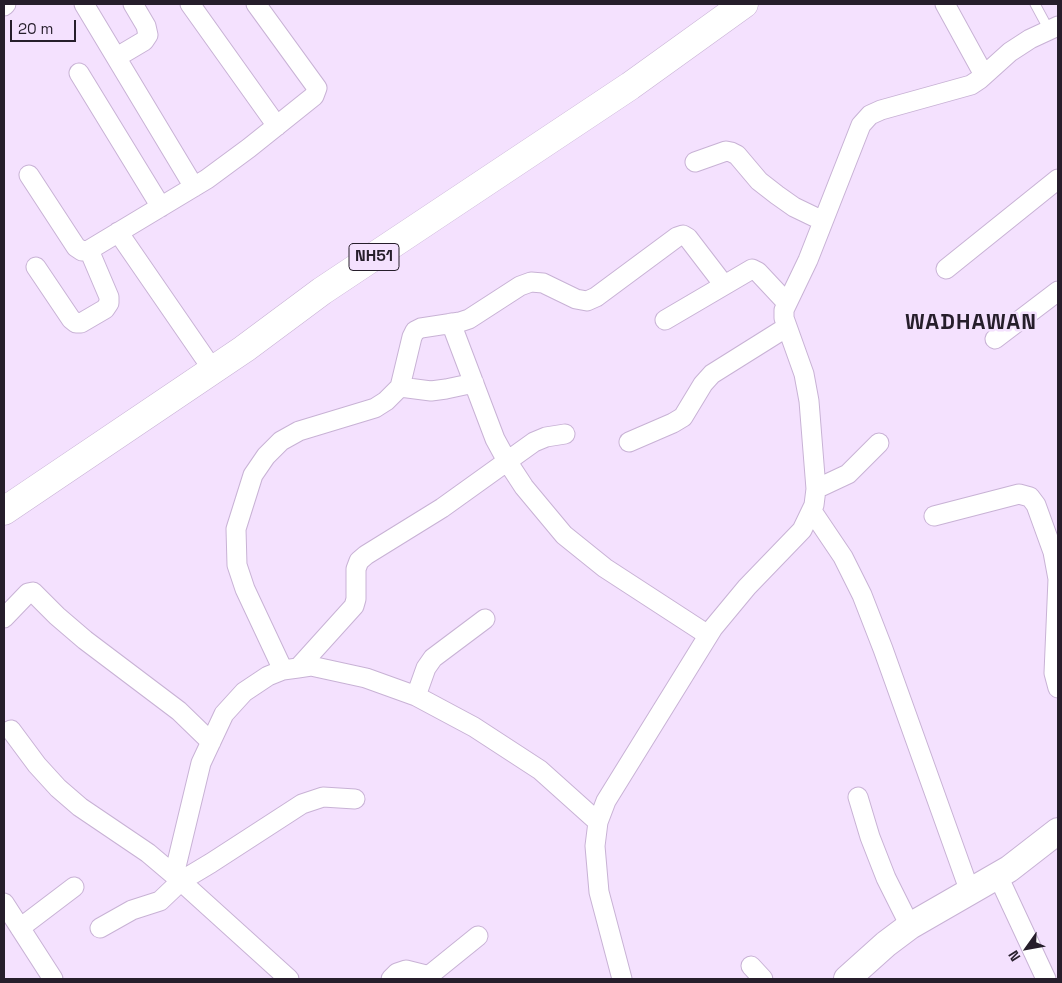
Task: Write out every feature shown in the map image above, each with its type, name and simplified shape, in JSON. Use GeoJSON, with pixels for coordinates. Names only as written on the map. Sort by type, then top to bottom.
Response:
{"type":"FeatureCollection","features":[{"type":"Feature","properties":{"kind":"highway","name":"NH51"},"geometry":{"type":"LineString","coordinates":[[4,511],[244,349],[322,291],[630,86],[744,4]]}},
{"type":"Feature","properties":{"kind":"street"},"geometry":{"type":"LineString","coordinates":[[84,4],[194,187]]}},
{"type":"Feature","properties":{"kind":"street"},"geometry":{"type":"LineString","coordinates":[[117,57],[144,41],[148,34],[146,26],[133,4]]}},
{"type":"Feature","properties":{"kind":"street"},"geometry":{"type":"LineString","coordinates":[[190,4],[277,126]]}},
{"type":"Feature","properties":{"kind":"street"},"geometry":{"type":"LineString","coordinates":[[30,175],[76,247],[82,251],[89,250],[207,179],[314,96],[317,88],[256,4]]}},
{"type":"Feature","properties":{"kind":"street"},"geometry":{"type":"LineString","coordinates":[[945,4],[984,75]]}},
{"type":"Feature","properties":{"kind":"street"},"geometry":{"type":"LineString","coordinates":[[622,979],[599,892],[595,846],[598,822],[606,801],[708,635],[747,587],[802,530],[812,511],[816,488],[809,401],[804,374],[784,310],[808,260],[861,125],[870,115],[881,110],[972,84],[1010,52],[1054,28]]}},
{"type":"Feature","properties":{"kind":"street"},"geometry":{"type":"LineString","coordinates":[[78,73],[161,207]]}},
{"type":"Feature","properties":{"kind":"street"},"geometry":{"type":"LineString","coordinates":[[695,162],[726,151],[731,152],[737,155],[759,181],[776,195],[823,222]]}},
{"type":"Feature","properties":{"kind":"street"},"geometry":{"type":"LineString","coordinates":[[946,268],[1058,178]]}},
{"type":"Feature","properties":{"kind":"street"},"geometry":{"type":"LineString","coordinates":[[118,232],[213,370]]}},
{"type":"Feature","properties":{"kind":"street"},"geometry":{"type":"LineString","coordinates":[[291,669],[245,590],[237,565],[236,529],[253,475],[266,456],[276,446],[299,431],[375,408],[386,401],[400,387],[412,337],[415,332],[421,328],[469,319],[520,286],[531,282],[543,283],[576,299],[587,301],[596,297],[677,237],[683,235],[688,238],[724,285]]}},
{"type":"Feature","properties":{"kind":"street"},"geometry":{"type":"LineString","coordinates":[[36,268],[71,319],[76,323],[81,323],[105,309],[109,303],[109,297],[89,250]]}},
{"type":"Feature","properties":{"kind":"street"},"geometry":{"type":"LineString","coordinates":[[665,320],[752,269],[758,272],[787,303]]}},
{"type":"Feature","properties":{"kind":"street"},"geometry":{"type":"LineString","coordinates":[[995,339],[1058,291]]}},
{"type":"Feature","properties":{"kind":"street"},"geometry":{"type":"LineString","coordinates":[[451,323],[495,439],[507,462],[524,487],[564,535],[605,568],[708,635]]}},
{"type":"Feature","properties":{"kind":"street"},"geometry":{"type":"LineString","coordinates":[[629,442],[683,417],[703,384],[712,374],[788,327]]}},
{"type":"Feature","properties":{"kind":"street"},"geometry":{"type":"LineString","coordinates":[[400,387],[431,390],[474,383]]}},
{"type":"Feature","properties":{"kind":"street"},"geometry":{"type":"LineString","coordinates":[[291,669],[354,606],[356,599],[356,569],[359,561],[442,508],[534,442],[565,434]]}},
{"type":"Feature","properties":{"kind":"street"},"geometry":{"type":"LineString","coordinates":[[816,488],[848,474],[879,443]]}},
{"type":"Feature","properties":{"kind":"street"},"geometry":{"type":"LineString","coordinates":[[934,516],[1020,494],[1030,497],[1036,505],[1053,552],[1058,579],[1054,673],[1058,688]]}},
{"type":"Feature","properties":{"kind":"street"},"geometry":{"type":"LineString","coordinates":[[812,511],[843,557],[862,595],[970,892]]}},
{"type":"Feature","properties":{"kind":"street"},"geometry":{"type":"LineString","coordinates":[[4,618],[28,593],[33,592],[85,640],[179,711],[211,742]]}},
{"type":"Feature","properties":{"kind":"street"},"geometry":{"type":"LineString","coordinates":[[416,696],[426,668],[433,658],[485,619]]}},
{"type":"Feature","properties":{"kind":"street"},"geometry":{"type":"LineString","coordinates":[[178,878],[202,764],[224,714],[244,692],[268,676],[291,669],[311,666],[366,678],[416,696],[474,727],[540,770],[598,822]]}},
{"type":"Feature","properties":{"kind":"street"},"geometry":{"type":"LineString","coordinates":[[11,730],[37,765],[58,788],[80,807],[148,853],[290,979]]}},
{"type":"Feature","properties":{"kind":"street"},"geometry":{"type":"LineString","coordinates":[[100,928],[132,910],[160,901],[178,878],[302,804],[322,797],[355,798]]}},
{"type":"Feature","properties":{"kind":"street"},"geometry":{"type":"LineString","coordinates":[[858,797],[870,837],[886,878],[910,926]]}},
{"type":"Feature","properties":{"kind":"street"},"geometry":{"type":"LineString","coordinates":[[847,979],[886,944],[910,926],[1009,869],[1058,831]]}},
{"type":"Feature","properties":{"kind":"street"},"geometry":{"type":"LineString","coordinates":[[998,876],[1046,979]]}},
{"type":"Feature","properties":{"kind":"street"},"geometry":{"type":"LineString","coordinates":[[20,928],[74,887]]}},
{"type":"Feature","properties":{"kind":"street"},"geometry":{"type":"LineString","coordinates":[[4,903],[53,979]]}},
{"type":"Feature","properties":{"kind":"street"},"geometry":{"type":"LineString","coordinates":[[391,979],[397,973],[406,970],[426,975],[431,974],[478,936]]}},
{"type":"Feature","properties":{"kind":"lane"},"geometry":{"type":"LineString","coordinates":[[1035,4],[1054,28]]}},
{"type":"Feature","properties":{"kind":"district","name":"WADHAWAN"},"geometry":{"type":"Point","coordinates":[971,323]}}]}
